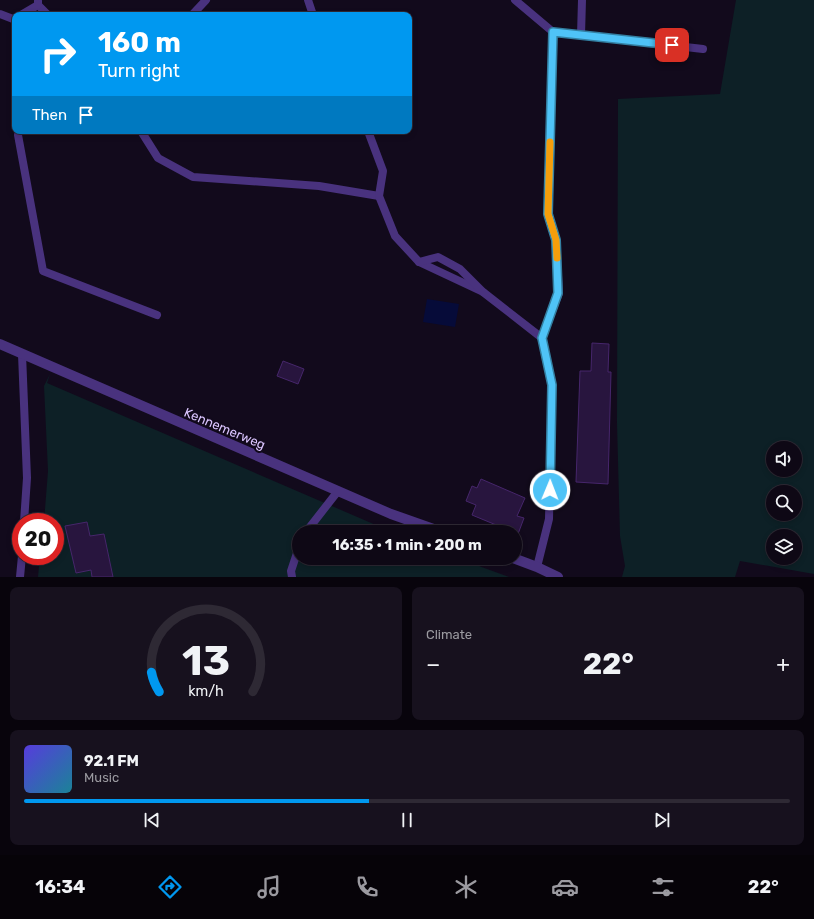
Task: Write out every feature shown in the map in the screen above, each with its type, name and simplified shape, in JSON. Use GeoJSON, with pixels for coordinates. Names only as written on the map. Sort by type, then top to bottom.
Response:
{"type":"FeatureCollection","features":[{"type":"Feature","properties":{"kind":"street","name":"Kennemerweg"},"geometry":{"type":"LineString","coordinates":[[0,344],[391,514],[422,525]]}},
{"type":"Feature","properties":{"kind":"street"},"geometry":{"type":"LineString","coordinates":[[522,561],[558,577]]}},
{"type":"Feature","properties":{"kind":"lane"},"geometry":{"type":"LineString","coordinates":[[195,12],[206,0]]}},
{"type":"Feature","properties":{"kind":"lane"},"geometry":{"type":"LineString","coordinates":[[308,0],[312,12]]}},
{"type":"Feature","properties":{"kind":"lane"},"geometry":{"type":"LineString","coordinates":[[515,0],[553,32],[703,49]]}},
{"type":"Feature","properties":{"kind":"lane"},"geometry":{"type":"LineString","coordinates":[[581,35],[582,0]]}},
{"type":"Feature","properties":{"kind":"lane"},"geometry":{"type":"LineString","coordinates":[[25,12],[38,3],[46,12]]}},
{"type":"Feature","properties":{"kind":"lane"},"geometry":{"type":"LineString","coordinates":[[0,14],[12,19]]}},
{"type":"Feature","properties":{"kind":"lane"},"geometry":{"type":"LineString","coordinates":[[537,567],[549,520],[552,408],[552,385],[542,338],[558,293],[556,240],[548,214],[553,32]]}},
{"type":"Feature","properties":{"kind":"lane"},"geometry":{"type":"LineString","coordinates":[[18,134],[43,271],[157,315]]}},
{"type":"Feature","properties":{"kind":"lane"},"geometry":{"type":"LineString","coordinates":[[143,134],[158,158],[193,177],[319,186],[379,196]]}},
{"type":"Feature","properties":{"kind":"lane"},"geometry":{"type":"LineString","coordinates":[[369,134],[382,171],[379,196],[395,236],[419,262],[483,292]]}},
{"type":"Feature","properties":{"kind":"lane"},"geometry":{"type":"LineString","coordinates":[[419,262],[438,257],[460,269],[483,292],[542,338]]}},
{"type":"Feature","properties":{"kind":"lane"},"geometry":{"type":"LineString","coordinates":[[22,354],[27,478],[25,513]]}},
{"type":"Feature","properties":{"kind":"lane"},"geometry":{"type":"LineString","coordinates":[[311,525],[338,491]]}},
{"type":"Feature","properties":{"kind":"lane"},"geometry":{"type":"LineString","coordinates":[[20,577],[21,565]]}},
{"type":"Feature","properties":{"kind":"lane"},"geometry":{"type":"LineString","coordinates":[[292,577],[291,571],[293,565]]}},
{"type":"Feature","properties":{"kind":"shaded area"},"geometry":{"type":"Polygon","coordinates":[[[736,0],[814,0],[814,574],[740,561],[735,577],[622,577],[625,566],[620,536],[617,423],[618,99],[720,94],[736,0]]]}},
{"type":"Feature","properties":{"kind":"shaded area"},"geometry":{"type":"Polygon","coordinates":[[[427,299],[459,304],[455,327],[423,322],[427,299]]]}},
{"type":"Feature","properties":{"kind":"shaded area"},"geometry":{"type":"Polygon","coordinates":[[[50,374],[47,383],[376,525],[292,525],[292,565],[476,565],[509,577],[38,577],[39,565],[64,565],[64,513],[45,513],[48,471],[44,386],[50,374]]]}},
{"type":"Feature","properties":{"kind":"building"},"geometry":{"type":"Polygon","coordinates":[[[592,343],[609,344],[608,372],[611,372],[608,484],[576,482],[580,371],[591,371],[592,343]]]}},
{"type":"Feature","properties":{"kind":"building"},"geometry":{"type":"Polygon","coordinates":[[[283,361],[304,369],[298,384],[277,376],[283,361]]]}},
{"type":"Feature","properties":{"kind":"building"},"geometry":{"type":"Polygon","coordinates":[[[481,479],[525,498],[517,516],[524,518],[521,525],[496,525],[472,515],[476,505],[466,501],[472,486],[477,488],[481,479]]]}},
{"type":"Feature","properties":{"kind":"building"},"geometry":{"type":"Polygon","coordinates":[[[87,522],[90,536],[104,534],[113,577],[92,577],[91,570],[76,573],[65,526],[87,522]]]}},
{"type":"Feature","properties":{"kind":"slow traffic"},"geometry":{"type":"LineString","coordinates":[[550,142],[548,214],[556,240],[557,258]]}},
{"type":"Feature","properties":{"kind":"route"},"geometry":{"type":"LineString","coordinates":[[550,490],[552,385],[542,338],[558,293],[556,240],[548,214],[553,32],[672,45]]}}]}
